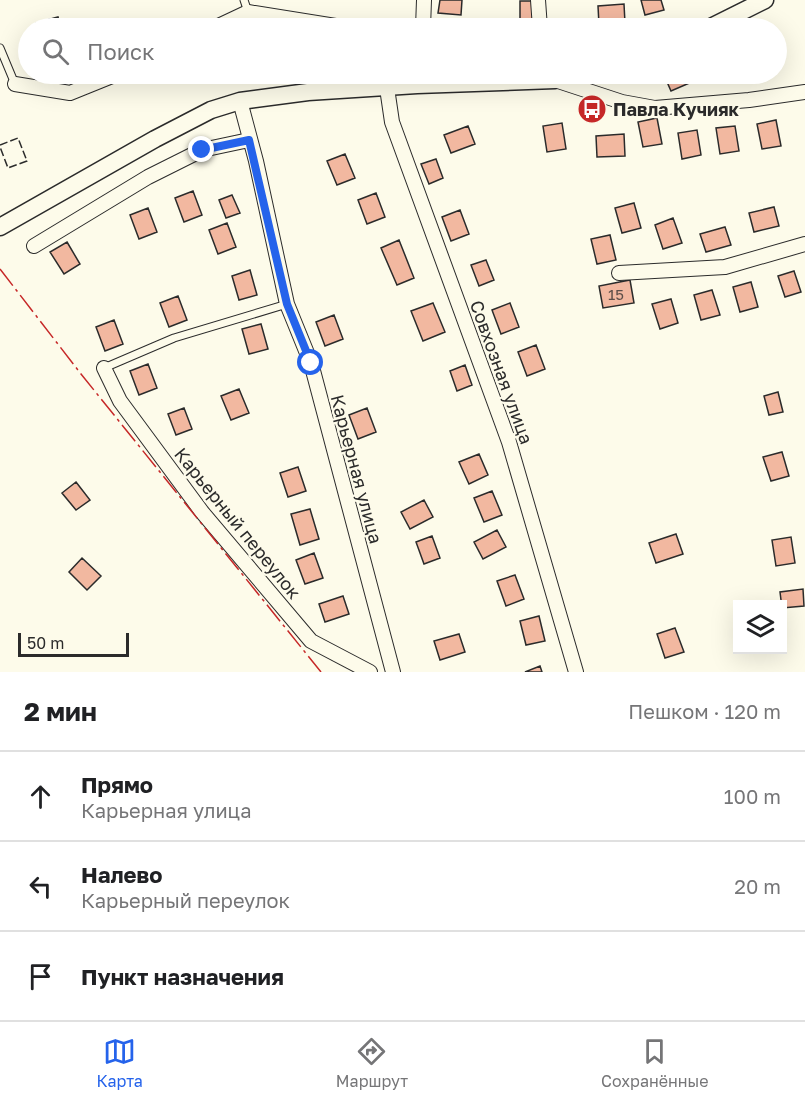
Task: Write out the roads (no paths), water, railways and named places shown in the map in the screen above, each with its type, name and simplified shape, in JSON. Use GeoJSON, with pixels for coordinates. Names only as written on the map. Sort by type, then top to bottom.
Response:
{"type":"FeatureCollection","features":[{"type":"Feature","properties":{"kind":"street"},"geometry":{"type":"LineString","coordinates":[[423,18],[424,0]]}},
{"type":"Feature","properties":{"kind":"street"},"geometry":{"type":"LineString","coordinates":[[538,0],[539,18]]}},
{"type":"Feature","properties":{"kind":"street"},"geometry":{"type":"LineString","coordinates":[[729,18],[765,0]]}},
{"type":"Feature","properties":{"kind":"street"},"geometry":{"type":"LineString","coordinates":[[229,18],[246,6],[302,18]]}},
{"type":"Feature","properties":{"kind":"street"},"geometry":{"type":"LineString","coordinates":[[15,84],[70,93],[92,84]]}},
{"type":"Feature","properties":{"kind":"street"},"geometry":{"type":"LineString","coordinates":[[0,227],[155,139],[212,110],[240,102],[308,92],[387,88],[401,84]]}},
{"type":"Feature","properties":{"kind":"street"},"geometry":{"type":"LineString","coordinates":[[567,84],[622,102],[655,108],[749,100],[805,92]]}},
{"type":"Feature","properties":{"kind":"street","name":"Совхозная улица"},"geometry":{"type":"LineString","coordinates":[[387,88],[392,122],[509,442],[576,672]]}},
{"type":"Feature","properties":{"kind":"street","name":"Карьерная улица"},"geometry":{"type":"LineString","coordinates":[[240,102],[287,304],[311,363],[393,672]]}},
{"type":"Feature","properties":{"kind":"street"},"geometry":{"type":"LineString","coordinates":[[34,246],[148,177],[202,150],[249,140]]}},
{"type":"Feature","properties":{"kind":"street"},"geometry":{"type":"LineString","coordinates":[[619,273],[725,267],[805,244]]}},
{"type":"Feature","properties":{"kind":"street","name":"Карьерный переулок"},"geometry":{"type":"LineString","coordinates":[[104,368],[120,401],[202,512],[310,641],[370,672]]}},
{"type":"Feature","properties":{"kind":"lane"},"geometry":{"type":"LineString","coordinates":[[0,48],[15,84]]}},
{"type":"Feature","properties":{"kind":"lane"},"geometry":{"type":"LineString","coordinates":[[104,368],[174,338],[287,304]]}},
{"type":"Feature","properties":{"kind":"place","name":"Павла Кучияк"},"geometry":{"type":"Point","coordinates":[592,109]}}]}
